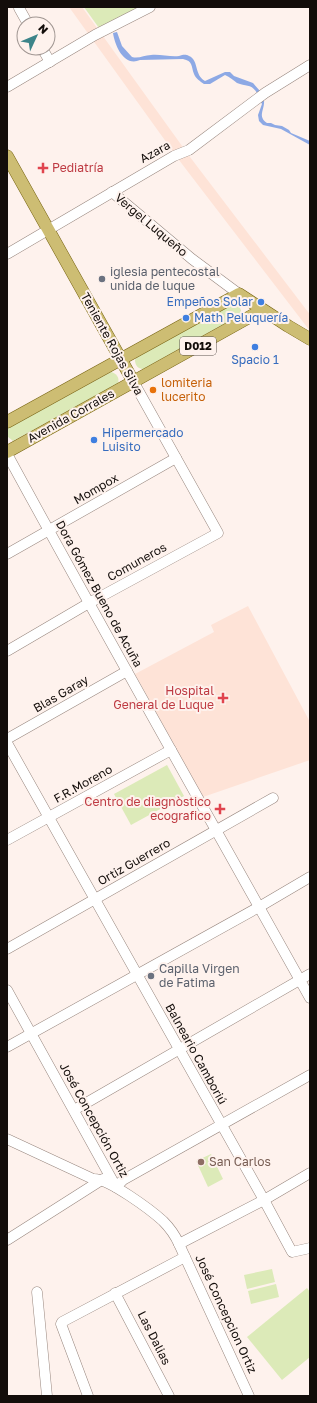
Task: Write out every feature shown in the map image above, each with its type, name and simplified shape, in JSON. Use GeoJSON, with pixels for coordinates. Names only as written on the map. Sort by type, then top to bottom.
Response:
{"type":"FeatureCollection","features":[{"type":"Feature","properties":{"kind":"main road","name":"Teniente Rojas Silva"},"geometry":{"type":"LineString","coordinates":[[7,156],[133,381]]}},
{"type":"Feature","properties":{"kind":"main road","name":"Vergel Luqueño"},"geometry":{"type":"LineString","coordinates":[[239,294],[262,310],[309,338]]}},
{"type":"Feature","properties":{"kind":"main road","name":"D012"},"geometry":{"type":"LineString","coordinates":[[7,422],[239,294]]}},
{"type":"Feature","properties":{"kind":"main road","name":"Avenida Corrales"},"geometry":{"type":"LineString","coordinates":[[7,453],[262,310]]}},
{"type":"Feature","properties":{"kind":"street"},"geometry":{"type":"LineString","coordinates":[[7,87],[99,33],[150,7]]}},
{"type":"Feature","properties":{"kind":"street"},"geometry":{"type":"LineString","coordinates":[[19,8],[24,16]]}},
{"type":"Feature","properties":{"kind":"street"},"geometry":{"type":"LineString","coordinates":[[47,56],[50,62]]}},
{"type":"Feature","properties":{"kind":"street","name":"Azara"},"geometry":{"type":"LineString","coordinates":[[7,254],[174,156],[189,150],[265,93],[310,66]]}},
{"type":"Feature","properties":{"kind":"street","name":"Vergel Luqueño"},"geometry":{"type":"LineString","coordinates":[[112,192],[192,259],[239,294]]}},
{"type":"Feature","properties":{"kind":"street","name":"Teniente Rojas Silva"},"geometry":{"type":"LineString","coordinates":[[133,381],[218,533]]}},
{"type":"Feature","properties":{"kind":"street","name":"Dora Gómez Bueno de Acuña"},"geometry":{"type":"LineString","coordinates":[[7,453],[184,774],[217,830],[310,998]]}},
{"type":"Feature","properties":{"kind":"street","name":"Mompox"},"geometry":{"type":"LineString","coordinates":[[7,554],[176,458]]}},
{"type":"Feature","properties":{"kind":"street","name":"Comuneros"},"geometry":{"type":"LineString","coordinates":[[7,651],[89,603],[218,533]]}},
{"type":"Feature","properties":{"kind":"street","name":"Blas Garay"},"geometry":{"type":"LineString","coordinates":[[7,739],[127,671]]}},
{"type":"Feature","properties":{"kind":"street","name":"Balneario Camboriú"},"geometry":{"type":"LineString","coordinates":[[7,743],[292,1252],[310,1248]]}},
{"type":"Feature","properties":{"kind":"street","name":"F.R.Moreno"},"geometry":{"type":"LineString","coordinates":[[7,840],[171,750]]}},
{"type":"Feature","properties":{"kind":"street","name":"Ortiz Guerrero"},"geometry":{"type":"LineString","coordinates":[[7,949],[273,798]]}},
{"type":"Feature","properties":{"kind":"street"},"geometry":{"type":"LineString","coordinates":[[7,1047],[259,907],[310,877]]}},
{"type":"Feature","properties":{"kind":"street"},"geometry":{"type":"LineString","coordinates":[[74,1110],[310,974]]}},
{"type":"Feature","properties":{"kind":"street","name":"José Concepción Ortiz"},"geometry":{"type":"LineString","coordinates":[[7,990],[116,1187],[140,1203],[163,1222],[174,1233],[179,1244]]}},
{"type":"Feature","properties":{"kind":"street"},"geometry":{"type":"LineString","coordinates":[[7,1132],[91,1172],[99,1179],[116,1187],[123,1180],[310,1075]]}},
{"type":"Feature","properties":{"kind":"street"},"geometry":{"type":"LineString","coordinates":[[7,1139],[92,1179],[99,1179]]}},
{"type":"Feature","properties":{"kind":"street"},"geometry":{"type":"LineString","coordinates":[[7,1240],[99,1179],[105,1174],[104,1164]]}},
{"type":"Feature","properties":{"kind":"street"},"geometry":{"type":"LineString","coordinates":[[179,1244],[264,1200],[310,1173]]}},
{"type":"Feature","properties":{"kind":"street","name":"José Concepcion Ortiz"},"geometry":{"type":"LineString","coordinates":[[179,1244],[249,1396]]}},
{"type":"Feature","properties":{"kind":"street"},"geometry":{"type":"LineString","coordinates":[[88,1396],[61,1324],[63,1320],[185,1257]]}},
{"type":"Feature","properties":{"kind":"street"},"geometry":{"type":"LineString","coordinates":[[37,1292],[47,1396]]}},
{"type":"Feature","properties":{"kind":"street","name":"Las Dalias"},"geometry":{"type":"LineString","coordinates":[[115,1293],[169,1396]]}},
{"type":"Feature","properties":{"kind":"shaded area"},"geometry":{"type":"Polygon","coordinates":[[[69,7],[82,7],[190,157],[310,314],[310,331],[182,164],[69,7]]]}},
{"type":"Feature","properties":{"kind":"shaded area","name":"Hospital General de Luque"},"geometry":{"type":"Polygon","coordinates":[[[248,606],[310,722],[310,760],[203,797],[135,674],[214,632],[211,625],[248,606]]]}},
{"type":"Feature","properties":{"kind":"green space"},"geometry":{"type":"Polygon","coordinates":[[[84,7],[142,7],[99,28],[84,7]]]}},
{"type":"Feature","properties":{"kind":"green space"},"geometry":{"type":"Polygon","coordinates":[[[233,304],[240,308],[240,315],[143,369],[136,365],[136,358],[233,304]]]}},
{"type":"Feature","properties":{"kind":"green space"},"geometry":{"type":"Polygon","coordinates":[[[111,372],[117,376],[118,383],[13,441],[7,436],[7,429],[111,372]]]}},
{"type":"Feature","properties":{"kind":"green space"},"geometry":{"type":"Polygon","coordinates":[[[167,765],[184,796],[131,825],[114,794],[167,765]]]}},
{"type":"Feature","properties":{"kind":"green space"},"geometry":{"type":"Polygon","coordinates":[[[211,1154],[223,1179],[208,1187],[196,1161],[211,1154]]]}},
{"type":"Feature","properties":{"kind":"green space"},"geometry":{"type":"Polygon","coordinates":[[[272,1269],[275,1282],[247,1289],[244,1275],[272,1269]]]}},
{"type":"Feature","properties":{"kind":"green space"},"geometry":{"type":"Polygon","coordinates":[[[276,1284],[279,1297],[251,1304],[248,1291],[276,1284]]]}},
{"type":"Feature","properties":{"kind":"green space"},"geometry":{"type":"Polygon","coordinates":[[[307,1288],[310,1292],[310,1357],[282,1380],[247,1337],[307,1288]]]}},
{"type":"Feature","properties":{"kind":"water"},"geometry":{"type":"Polygon","coordinates":[[[117,32],[122,46],[132,57],[137,58],[148,55],[186,55],[192,58],[199,75],[205,81],[225,72],[230,72],[234,76],[253,83],[260,91],[257,93],[250,86],[237,83],[225,75],[210,84],[204,84],[195,76],[189,61],[183,59],[129,61],[118,49],[113,33],[117,32]]]}},
{"type":"Feature","properties":{"kind":"water"},"geometry":{"type":"Polygon","coordinates":[[[264,100],[262,118],[267,123],[282,126],[291,133],[310,141],[310,145],[281,129],[263,125],[259,121],[258,115],[262,104],[261,102],[264,100]]]}},
{"type":"Feature","properties":{"kind":"place","name":"Pediatría"},"geometry":{"type":"Point","coordinates":[43,168]}},
{"type":"Feature","properties":{"kind":"place","name":"iglesia pentecostal unida de luque"},"geometry":{"type":"Point","coordinates":[102,279]}},
{"type":"Feature","properties":{"kind":"place","name":"Empeños Solar"},"geometry":{"type":"Point","coordinates":[261,302]}},
{"type":"Feature","properties":{"kind":"place","name":"Math Peluquería"},"geometry":{"type":"Point","coordinates":[186,318]}},
{"type":"Feature","properties":{"kind":"place","name":"Spacio 1"},"geometry":{"type":"Point","coordinates":[255,347]}},
{"type":"Feature","properties":{"kind":"place","name":"lomiteria lucerito"},"geometry":{"type":"Point","coordinates":[153,390]}},
{"type":"Feature","properties":{"kind":"place","name":"Hipermercado Luisito"},"geometry":{"type":"Point","coordinates":[94,440]}},
{"type":"Feature","properties":{"kind":"place","name":"Hospital General de Luque"},"geometry":{"type":"Point","coordinates":[223,698]}},
{"type":"Feature","properties":{"kind":"place","name":"Centro de diagnòstico ecografico"},"geometry":{"type":"Point","coordinates":[220,809]}},
{"type":"Feature","properties":{"kind":"place","name":"Capilla Virgen de Fatima"},"geometry":{"type":"Point","coordinates":[151,976]}},
{"type":"Feature","properties":{"kind":"place","name":"San Carlos"},"geometry":{"type":"Point","coordinates":[201,1162]}}]}
